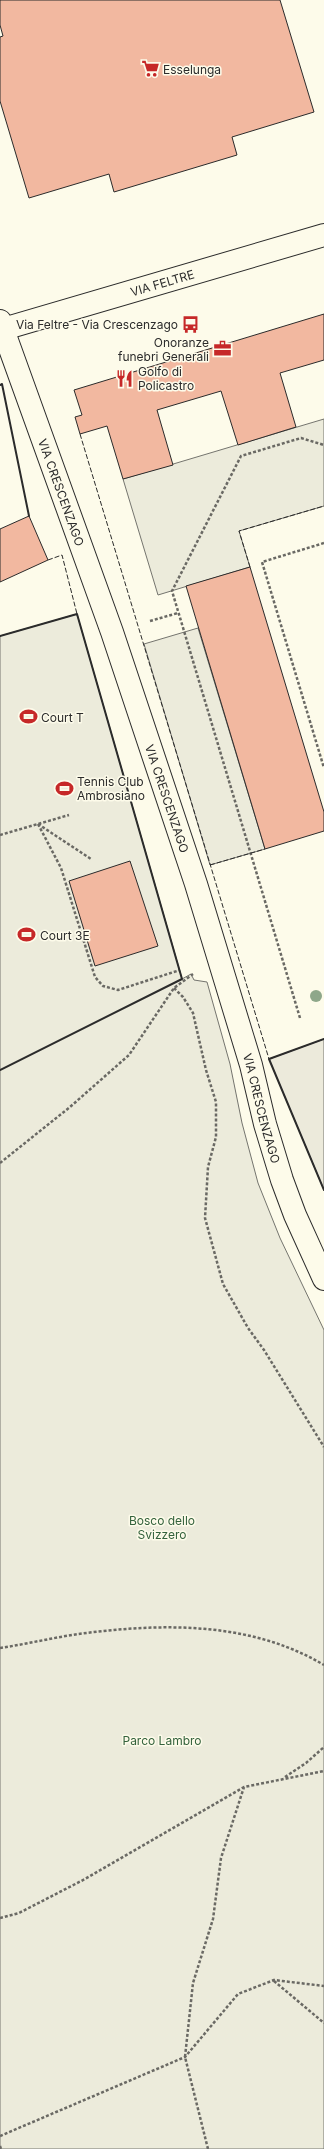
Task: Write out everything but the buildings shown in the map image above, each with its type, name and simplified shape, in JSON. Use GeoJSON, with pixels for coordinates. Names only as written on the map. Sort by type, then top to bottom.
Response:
{"type":"FeatureCollection","features":[{"type":"Feature","properties":{"kind":"street","name":"VIA FELTRE"},"geometry":{"type":"LineString","coordinates":[[1,326],[324,235]]}},
{"type":"Feature","properties":{"kind":"street","name":"VIA CRESCENZAGO"},"geometry":{"type":"LineString","coordinates":[[1,326],[112,632],[194,877],[251,1065],[265,1124],[282,1180],[295,1215],[324,1279]]}},
{"type":"Feature","properties":{"kind":"path"},"geometry":{"type":"LineString","coordinates":[[300,1018],[172,591],[241,456],[301,438],[324,445]]}},
{"type":"Feature","properties":{"kind":"path"},"geometry":{"type":"LineString","coordinates":[[324,544],[262,562],[324,768]]}},
{"type":"Feature","properties":{"kind":"path"},"geometry":{"type":"LineString","coordinates":[[150,621],[178,613]]}},
{"type":"Feature","properties":{"kind":"path"},"geometry":{"type":"LineString","coordinates":[[0,835],[68,815]]}},
{"type":"Feature","properties":{"kind":"path"},"geometry":{"type":"LineString","coordinates":[[38,824],[91,859]]}},
{"type":"Feature","properties":{"kind":"path"},"geometry":{"type":"LineString","coordinates":[[38,824],[61,868],[95,977],[104,986],[118,990],[180,970]]}},
{"type":"Feature","properties":{"kind":"path"},"geometry":{"type":"LineString","coordinates":[[0,1163],[70,1107],[129,1055],[174,988],[198,970],[215,948]]}},
{"type":"Feature","properties":{"kind":"path"},"geometry":{"type":"LineString","coordinates":[[174,988],[183,997],[193,1013],[206,1070],[216,1102],[216,1137],[208,1167],[205,1218],[223,1284],[248,1328],[324,1447]]}},
{"type":"Feature","properties":{"kind":"path"},"geometry":{"type":"LineString","coordinates":[[0,1648],[77,1635],[150,1627],[206,1629],[262,1639],[324,1665]]}},
{"type":"Feature","properties":{"kind":"path"},"geometry":{"type":"LineString","coordinates":[[283,1779],[306,1763],[324,1747]]}},
{"type":"Feature","properties":{"kind":"path"},"geometry":{"type":"LineString","coordinates":[[0,1918],[19,1913],[85,1880],[244,1787],[324,1771]]}},
{"type":"Feature","properties":{"kind":"path"},"geometry":{"type":"LineString","coordinates":[[208,2149],[185,2057],[193,1983],[213,1919],[221,1858],[244,1787]]}},
{"type":"Feature","properties":{"kind":"path"},"geometry":{"type":"LineString","coordinates":[[274,1980],[324,2023]]}},
{"type":"Feature","properties":{"kind":"path"},"geometry":{"type":"LineString","coordinates":[[0,2136],[185,2057],[238,1994],[274,1980],[324,1986]]}},
{"type":"Feature","properties":{"kind":"green space"},"geometry":{"type":"Polygon","coordinates":[[[324,419],[324,506],[239,531],[250,567],[158,595],[123,479],[324,419]]]}},
{"type":"Feature","properties":{"kind":"green space","name":"Parco Lambro"},"geometry":{"type":"Polygon","coordinates":[[[77,614],[182,979],[191,974],[194,980],[207,982],[230,1064],[242,1123],[258,1183],[280,1238],[324,1330],[324,2149],[0,2149],[0,636],[77,614]]]}},
{"type":"Feature","properties":{"kind":"green space"},"geometry":{"type":"Polygon","coordinates":[[[198,628],[265,849],[210,865],[144,644],[198,628]]]}},
{"type":"Feature","properties":{"kind":"shaded area"},"geometry":{"type":"Polygon","coordinates":[[[324,1039],[324,1190],[269,1059],[324,1039]]]}},
{"type":"Feature","properties":{"kind":"fence"},"geometry":{"type":"LineString","coordinates":[[80,434],[269,1059]]}},
{"type":"Feature","properties":{"kind":"fence"},"geometry":{"type":"LineString","coordinates":[[250,567],[239,531],[324,506]]}},
{"type":"Feature","properties":{"kind":"fence"},"geometry":{"type":"LineString","coordinates":[[48,560],[62,555],[77,614]]}},
{"type":"Feature","properties":{"kind":"fence"},"geometry":{"type":"LineString","coordinates":[[210,865],[265,849]]}},
{"type":"Feature","properties":{"kind":"wall"},"geometry":{"type":"LineString","coordinates":[[0,385],[2,384],[29,516]]}},
{"type":"Feature","properties":{"kind":"wall"},"geometry":{"type":"LineString","coordinates":[[0,636],[77,614],[182,979],[0,1070]]}},
{"type":"Feature","properties":{"kind":"wall"},"geometry":{"type":"LineString","coordinates":[[324,1039],[269,1059],[324,1190]]}},
{"type":"Feature","properties":{"kind":"place","name":"Esselunga"},"geometry":{"type":"Point","coordinates":[150,69]}},
{"type":"Feature","properties":{"kind":"place","name":"Via Feltre - Via Crescenzago"},"geometry":{"type":"Point","coordinates":[191,324]}},
{"type":"Feature","properties":{"kind":"place","name":"Onoranze funebri Generali"},"geometry":{"type":"Point","coordinates":[222,349]}},
{"type":"Feature","properties":{"kind":"place","name":"Golfo di Policastro"},"geometry":{"type":"Point","coordinates":[125,378]}},
{"type":"Feature","properties":{"kind":"place","name":"Court T"},"geometry":{"type":"Point","coordinates":[28,717]}},
{"type":"Feature","properties":{"kind":"place","name":"Tennis Club Ambrosiano"},"geometry":{"type":"Point","coordinates":[64,788]}},
{"type":"Feature","properties":{"kind":"place","name":"Court 3E"},"geometry":{"type":"Point","coordinates":[27,935]}},
{"type":"Feature","properties":{"kind":"park label","name":"Bosco dello Svizzero"},"geometry":{"type":"Point","coordinates":[162,1527]}}]}
